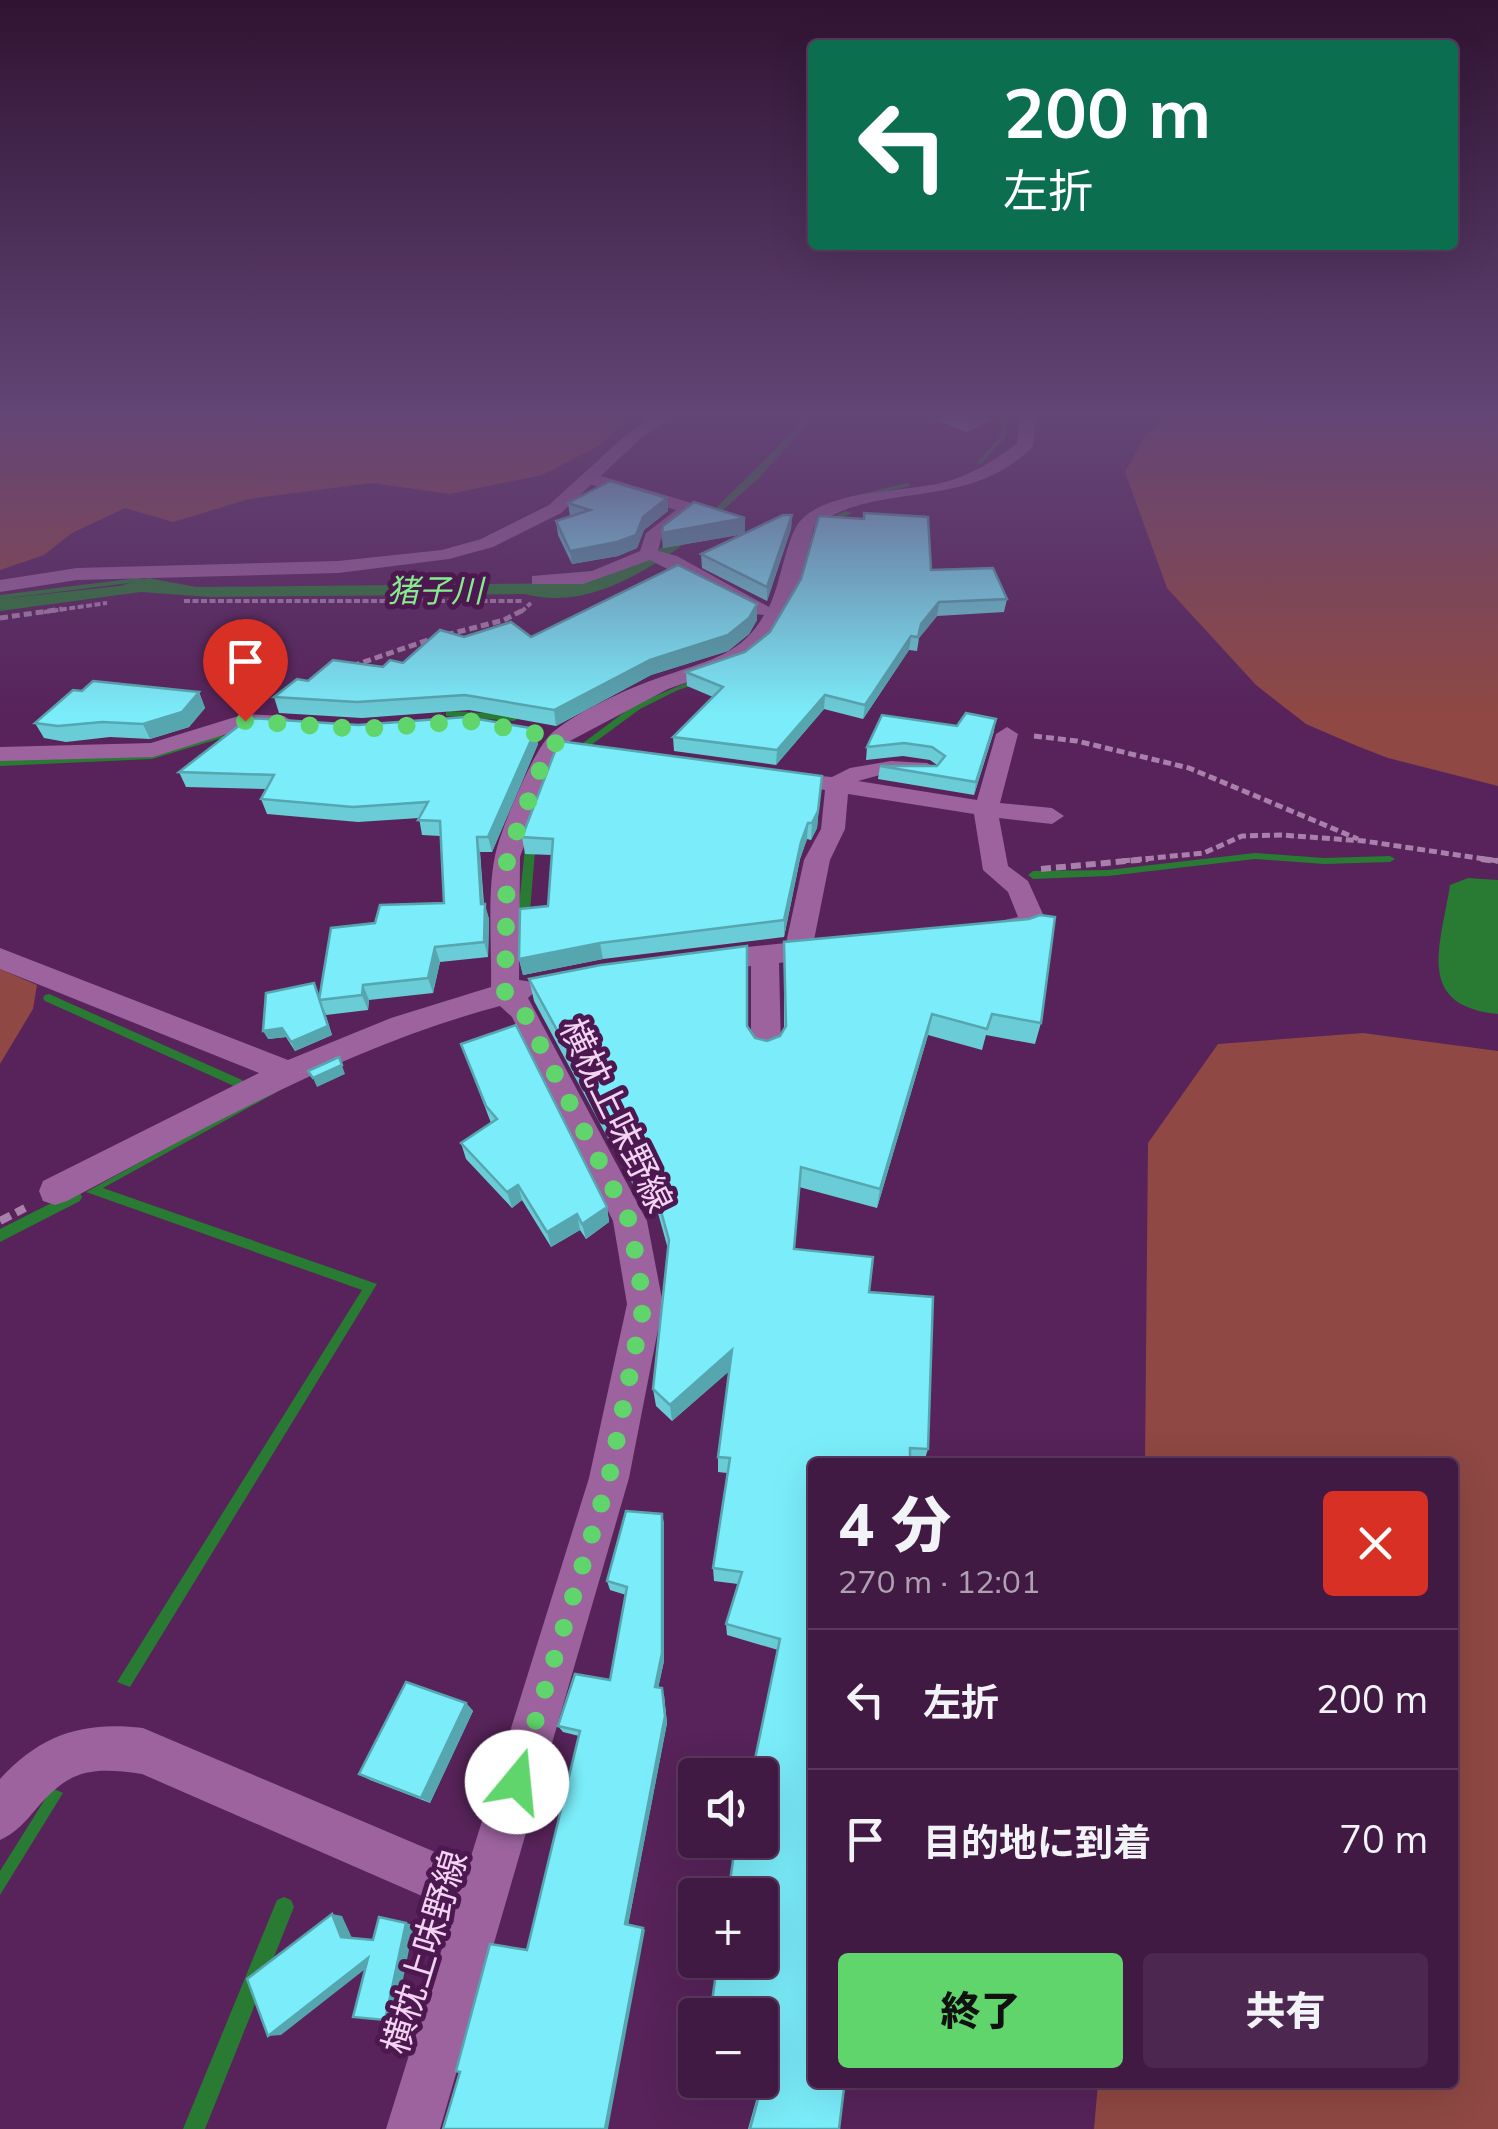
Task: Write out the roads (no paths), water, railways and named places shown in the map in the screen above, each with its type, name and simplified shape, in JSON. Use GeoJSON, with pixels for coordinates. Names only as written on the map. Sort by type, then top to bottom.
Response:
{"type":"FeatureCollection","features":[{"type":"Feature","properties":{"kind":"street"},"geometry":{"type":"LineString","coordinates":[[0,586],[77,574],[338,567],[443,555],[525,527],[544,516]]}},
{"type":"Feature","properties":{"kind":"street"},"geometry":{"type":"LineString","coordinates":[[648,554],[652,538],[679,516]]}},
{"type":"Feature","properties":{"kind":"street"},"geometry":{"type":"LineString","coordinates":[[548,738],[660,684],[737,658],[760,640],[787,591],[806,525],[816,516]]}},
{"type":"Feature","properties":{"kind":"street"},"geometry":{"type":"LineString","coordinates":[[539,580],[590,580],[648,554],[690,570],[772,615]]}},
{"type":"Feature","properties":{"kind":"street"},"geometry":{"type":"LineString","coordinates":[[0,754],[154,750],[245,721],[304,725]]}},
{"type":"Feature","properties":{"kind":"street"},"geometry":{"type":"LineString","coordinates":[[967,934],[1034,923],[1018,888],[998,873],[989,846],[986,810],[1006,734]]}},
{"type":"Feature","properties":{"kind":"street"},"geometry":{"type":"LineString","coordinates":[[548,738],[592,751]]}},
{"type":"Feature","properties":{"kind":"street"},"geometry":{"type":"LineString","coordinates":[[505,993],[507,857],[546,754],[548,738]]}},
{"type":"Feature","properties":{"kind":"street"},"geometry":{"type":"LineString","coordinates":[[837,784],[872,768],[927,770]]}},
{"type":"Feature","properties":{"kind":"street"},"geometry":{"type":"LineString","coordinates":[[761,774],[986,810],[1052,816]]}},
{"type":"Feature","properties":{"kind":"street"},"geometry":{"type":"LineString","coordinates":[[798,951],[817,860],[833,830],[837,784]]}},
{"type":"Feature","properties":{"kind":"street"},"geometry":{"type":"LineString","coordinates":[[672,964],[854,945]]}},
{"type":"Feature","properties":{"kind":"street"},"geometry":{"type":"LineString","coordinates":[[766,954],[766,1046]]}},
{"type":"Feature","properties":{"kind":"street"},"geometry":{"type":"LineString","coordinates":[[0,958],[286,1072]]}},
{"type":"Feature","properties":{"kind":"street"},"geometry":{"type":"LineString","coordinates":[[55,1192],[286,1072],[363,1038],[542,985]]}},
{"type":"Feature","properties":{"kind":"street","name":"横枕上味野線"},"geometry":{"type":"LineString","coordinates":[[413,2129],[609,1478],[644,1304],[630,1222],[523,1011],[505,993]]}},
{"type":"Feature","properties":{"kind":"street"},"geometry":{"type":"LineString","coordinates":[[0,1816],[33,1774],[62,1753],[89,1746],[143,1750],[482,1897]]}},
{"type":"Feature","properties":{"kind":"water","name":"猪子川"},"geometry":{"type":"Polygon","coordinates":[[[705,516],[720,516],[631,577],[579,596],[210,597],[141,592],[0,611],[0,599],[119,586],[149,578],[196,587],[584,583],[657,551],[705,516]]]}},
{"type":"Feature","properties":{"kind":"water"},"geometry":{"type":"Polygon","coordinates":[[[1468,878],[1498,880],[1498,1014],[1471,1009],[1454,999],[1439,969],[1450,885],[1468,878]]]}},
{"type":"Feature","properties":{"kind":"water"},"geometry":{"type":"Polygon","coordinates":[[[275,1088],[277,1092],[103,1188],[377,1284],[130,1687],[117,1682],[362,1290],[86,1192],[275,1088]]]}},
{"type":"Feature","properties":{"kind":"water"},"geometry":{"type":"Polygon","coordinates":[[[52,1788],[63,1793],[0,1895],[0,1871],[52,1788]]]}},
{"type":"Feature","properties":{"kind":"waterway"},"geometry":{"type":"LineString","coordinates":[[823,523],[840,516]]}},
{"type":"Feature","properties":{"kind":"waterway"},"geometry":{"type":"LineString","coordinates":[[806,565],[812,538]]}},
{"type":"Feature","properties":{"kind":"waterway"},"geometry":{"type":"LineString","coordinates":[[0,597],[138,580],[157,584]]}},
{"type":"Feature","properties":{"kind":"waterway"},"geometry":{"type":"LineString","coordinates":[[679,688],[700,680]]}},
{"type":"Feature","properties":{"kind":"waterway"},"geometry":{"type":"LineString","coordinates":[[588,743],[637,707],[674,690]]}},
{"type":"Feature","properties":{"kind":"waterway"},"geometry":{"type":"LineString","coordinates":[[449,714],[514,718]]}},
{"type":"Feature","properties":{"kind":"waterway"},"geometry":{"type":"LineString","coordinates":[[0,763],[152,756],[219,736]]}},
{"type":"Feature","properties":{"kind":"waterway"},"geometry":{"type":"LineString","coordinates":[[523,923],[531,839]]}},
{"type":"Feature","properties":{"kind":"waterway"},"geometry":{"type":"LineString","coordinates":[[1033,875],[1108,873],[1255,856],[1324,861],[1390,859]]}},
{"type":"Feature","properties":{"kind":"waterway"},"geometry":{"type":"LineString","coordinates":[[49,998],[238,1083]]}},
{"type":"Feature","properties":{"kind":"waterway"},"geometry":{"type":"LineString","coordinates":[[0,1236],[75,1197]]}},
{"type":"Feature","properties":{"kind":"waterway"},"geometry":{"type":"LineString","coordinates":[[194,2129],[284,1907]]}}]}
